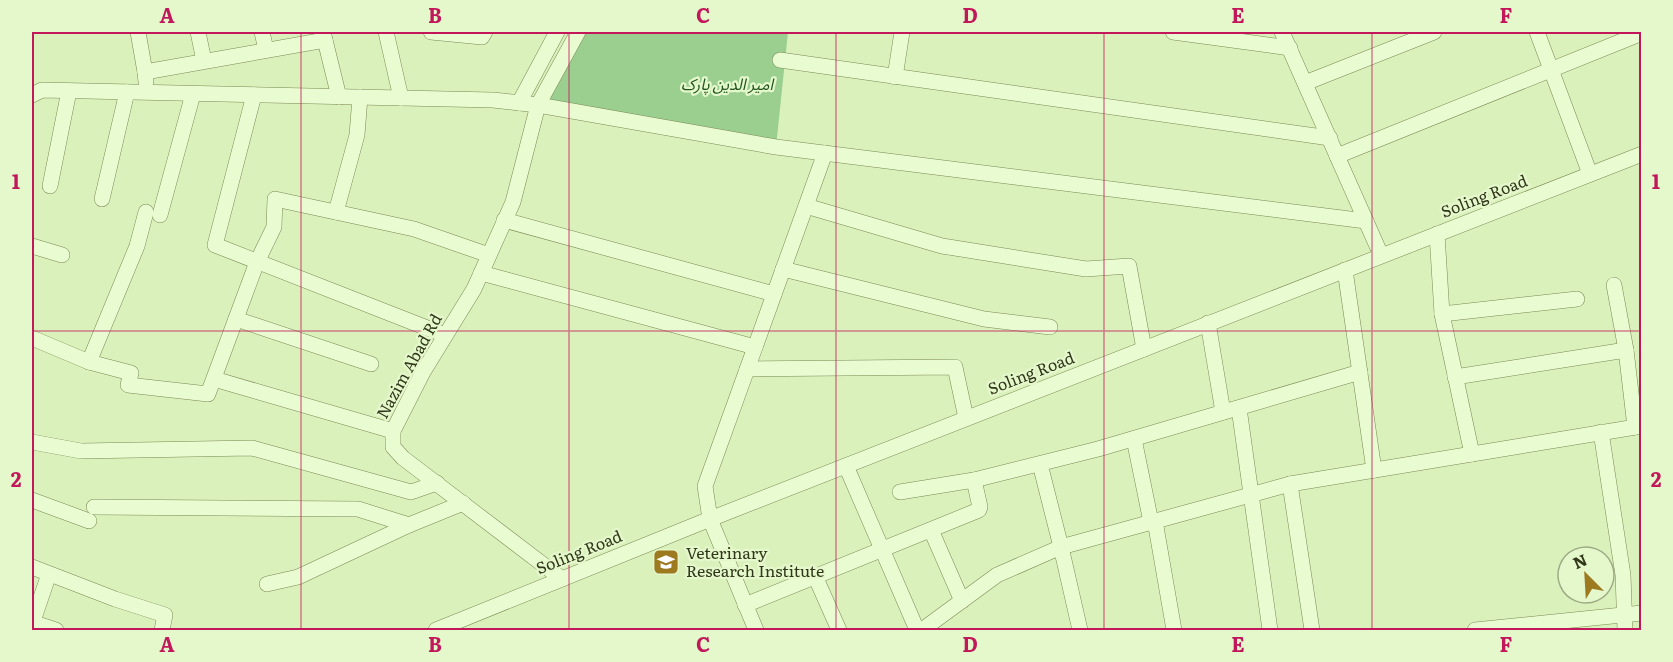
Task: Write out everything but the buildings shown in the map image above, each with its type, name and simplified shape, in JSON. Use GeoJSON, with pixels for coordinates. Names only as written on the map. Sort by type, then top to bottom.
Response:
{"type":"FeatureCollection","features":[{"type":"Feature","properties":{"kind":"street"},"geometry":{"type":"LineString","coordinates":[[138,32],[146,93]]}},
{"type":"Feature","properties":{"kind":"street"},"geometry":{"type":"LineString","coordinates":[[198,32],[204,61]]}},
{"type":"Feature","properties":{"kind":"street"},"geometry":{"type":"LineString","coordinates":[[262,32],[266,50]]}},
{"type":"Feature","properties":{"kind":"street"},"geometry":{"type":"LineString","coordinates":[[386,32],[401,98]]}},
{"type":"Feature","properties":{"kind":"street"},"geometry":{"type":"LineString","coordinates":[[431,32],[482,37],[485,32]]}},
{"type":"Feature","properties":{"kind":"street"},"geometry":{"type":"LineString","coordinates":[[519,103],[557,32]]}},
{"type":"Feature","properties":{"kind":"street","name":"Nazim Abad Rd"},"geometry":{"type":"LineString","coordinates":[[562,579],[403,458],[393,447],[393,431],[423,372],[481,273],[513,202],[538,105],[578,32]]}},
{"type":"Feature","properties":{"kind":"street"},"geometry":{"type":"LineString","coordinates":[[895,77],[902,32]]}},
{"type":"Feature","properties":{"kind":"street"},"geometry":{"type":"LineString","coordinates":[[1173,32],[1290,48]]}},
{"type":"Feature","properties":{"kind":"street"},"geometry":{"type":"LineString","coordinates":[[1282,32],[1381,255]]}},
{"type":"Feature","properties":{"kind":"street"},"geometry":{"type":"LineString","coordinates":[[1305,83],[1434,32]]}},
{"type":"Feature","properties":{"kind":"street"},"geometry":{"type":"LineString","coordinates":[[1537,32],[1590,174]]}},
{"type":"Feature","properties":{"kind":"street"},"geometry":{"type":"LineString","coordinates":[[1337,156],[1641,33]]}},
{"type":"Feature","properties":{"kind":"street"},"geometry":{"type":"LineString","coordinates":[[145,72],[266,50],[324,36],[339,97]]}},
{"type":"Feature","properties":{"kind":"street"},"geometry":{"type":"LineString","coordinates":[[780,60],[1330,138]]}},
{"type":"Feature","properties":{"kind":"street"},"geometry":{"type":"LineString","coordinates":[[32,95],[42,90],[493,100],[538,105],[776,147],[1366,221]]}},
{"type":"Feature","properties":{"kind":"street"},"geometry":{"type":"LineString","coordinates":[[50,186],[69,91]]}},
{"type":"Feature","properties":{"kind":"street"},"geometry":{"type":"LineString","coordinates":[[102,199],[128,92]]}},
{"type":"Feature","properties":{"kind":"street"},"geometry":{"type":"LineString","coordinates":[[88,362],[153,213],[193,94]]}},
{"type":"Feature","properties":{"kind":"street"},"geometry":{"type":"LineString","coordinates":[[254,95],[215,245],[446,335]]}},
{"type":"Feature","properties":{"kind":"street"},"geometry":{"type":"LineString","coordinates":[[336,212],[357,135],[360,97]]}},
{"type":"Feature","properties":{"kind":"street"},"geometry":{"type":"LineString","coordinates":[[756,630],[710,519],[705,486],[825,153]]}},
{"type":"Feature","properties":{"kind":"street","name":"Soling Road"},"geometry":{"type":"LineString","coordinates":[[436,630],[710,519],[1641,154]]}},
{"type":"Feature","properties":{"kind":"street"},"geometry":{"type":"LineString","coordinates":[[32,338],[88,362],[131,373],[128,385],[208,394],[257,262],[274,227],[275,199],[414,229],[489,255]]}},
{"type":"Feature","properties":{"kind":"street"},"geometry":{"type":"LineString","coordinates":[[806,206],[942,246],[1086,269],[1129,266],[1144,349]]}},
{"type":"Feature","properties":{"kind":"street"},"geometry":{"type":"LineString","coordinates":[[504,220],[774,294]]}},
{"type":"Feature","properties":{"kind":"street"},"geometry":{"type":"LineString","coordinates":[[1437,234],[1442,314],[1472,454]]}},
{"type":"Feature","properties":{"kind":"street"},"geometry":{"type":"LineString","coordinates":[[32,246],[62,255]]}},
{"type":"Feature","properties":{"kind":"street"},"geometry":{"type":"LineString","coordinates":[[783,269],[984,319],[1050,327]]}},
{"type":"Feature","properties":{"kind":"street"},"geometry":{"type":"LineString","coordinates":[[1345,270],[1374,470]]}},
{"type":"Feature","properties":{"kind":"street"},"geometry":{"type":"LineString","coordinates":[[481,273],[755,347]]}},
{"type":"Feature","properties":{"kind":"street"},"geometry":{"type":"LineString","coordinates":[[922,630],[997,575],[1061,546],[1290,484],[1638,427],[1614,285]]}},
{"type":"Feature","properties":{"kind":"street"},"geometry":{"type":"LineString","coordinates":[[1442,314],[1577,299]]}},
{"type":"Feature","properties":{"kind":"street"},"geometry":{"type":"LineString","coordinates":[[236,319],[371,364]]}},
{"type":"Feature","properties":{"kind":"street"},"geometry":{"type":"LineString","coordinates":[[1208,323],[1223,412]]}},
{"type":"Feature","properties":{"kind":"street"},"geometry":{"type":"LineString","coordinates":[[1455,376],[1626,350]]}},
{"type":"Feature","properties":{"kind":"street"},"geometry":{"type":"LineString","coordinates":[[747,369],[955,366],[966,418]]}},
{"type":"Feature","properties":{"kind":"street"},"geometry":{"type":"LineString","coordinates":[[900,492],[974,480],[1040,464],[1134,439],[1360,372]]}},
{"type":"Feature","properties":{"kind":"street"},"geometry":{"type":"LineString","coordinates":[[214,378],[393,431]]}},
{"type":"Feature","properties":{"kind":"street"},"geometry":{"type":"LineString","coordinates":[[1239,408],[1270,630]]}},
{"type":"Feature","properties":{"kind":"street"},"geometry":{"type":"LineString","coordinates":[[1601,432],[1623,575],[1625,630]]}},
{"type":"Feature","properties":{"kind":"street"},"geometry":{"type":"LineString","coordinates":[[1134,439],[1174,630]]}},
{"type":"Feature","properties":{"kind":"street"},"geometry":{"type":"LineString","coordinates":[[32,442],[81,451],[252,448],[411,492],[437,483]]}},
{"type":"Feature","properties":{"kind":"street"},"geometry":{"type":"LineString","coordinates":[[1040,464],[1080,630]]}},
{"type":"Feature","properties":{"kind":"street"},"geometry":{"type":"LineString","coordinates":[[846,466],[917,630]]}},
{"type":"Feature","properties":{"kind":"street"},"geometry":{"type":"LineString","coordinates":[[745,605],[979,510],[974,480]]}},
{"type":"Feature","properties":{"kind":"street"},"geometry":{"type":"LineString","coordinates":[[1290,484],[1312,630]]}},
{"type":"Feature","properties":{"kind":"street"},"geometry":{"type":"LineString","coordinates":[[32,500],[89,521]]}},
{"type":"Feature","properties":{"kind":"street"},"geometry":{"type":"LineString","coordinates":[[267,584],[298,577],[409,525],[463,503]]}},
{"type":"Feature","properties":{"kind":"street"},"geometry":{"type":"LineString","coordinates":[[94,507],[358,509],[409,525]]}},
{"type":"Feature","properties":{"kind":"street"},"geometry":{"type":"LineString","coordinates":[[931,530],[962,601]]}},
{"type":"Feature","properties":{"kind":"street"},"geometry":{"type":"LineString","coordinates":[[32,567],[115,599],[165,615],[162,630]]}},
{"type":"Feature","properties":{"kind":"street"},"geometry":{"type":"LineString","coordinates":[[49,574],[32,623],[56,630]]}},
{"type":"Feature","properties":{"kind":"street"},"geometry":{"type":"LineString","coordinates":[[815,576],[838,630]]}},
{"type":"Feature","properties":{"kind":"street"},"geometry":{"type":"LineString","coordinates":[[1483,630],[1641,613]]}},
{"type":"Feature","properties":{"kind":"green space","name":"امیر الدین پارک"},"geometry":{"type":"Polygon","coordinates":[[[578,32],[788,32],[776,147],[538,105],[578,32]]]}},
{"type":"Feature","properties":{"kind":"place","name":"Veterinary Research Institute"},"geometry":{"type":"Point","coordinates":[666,562]}}]}
